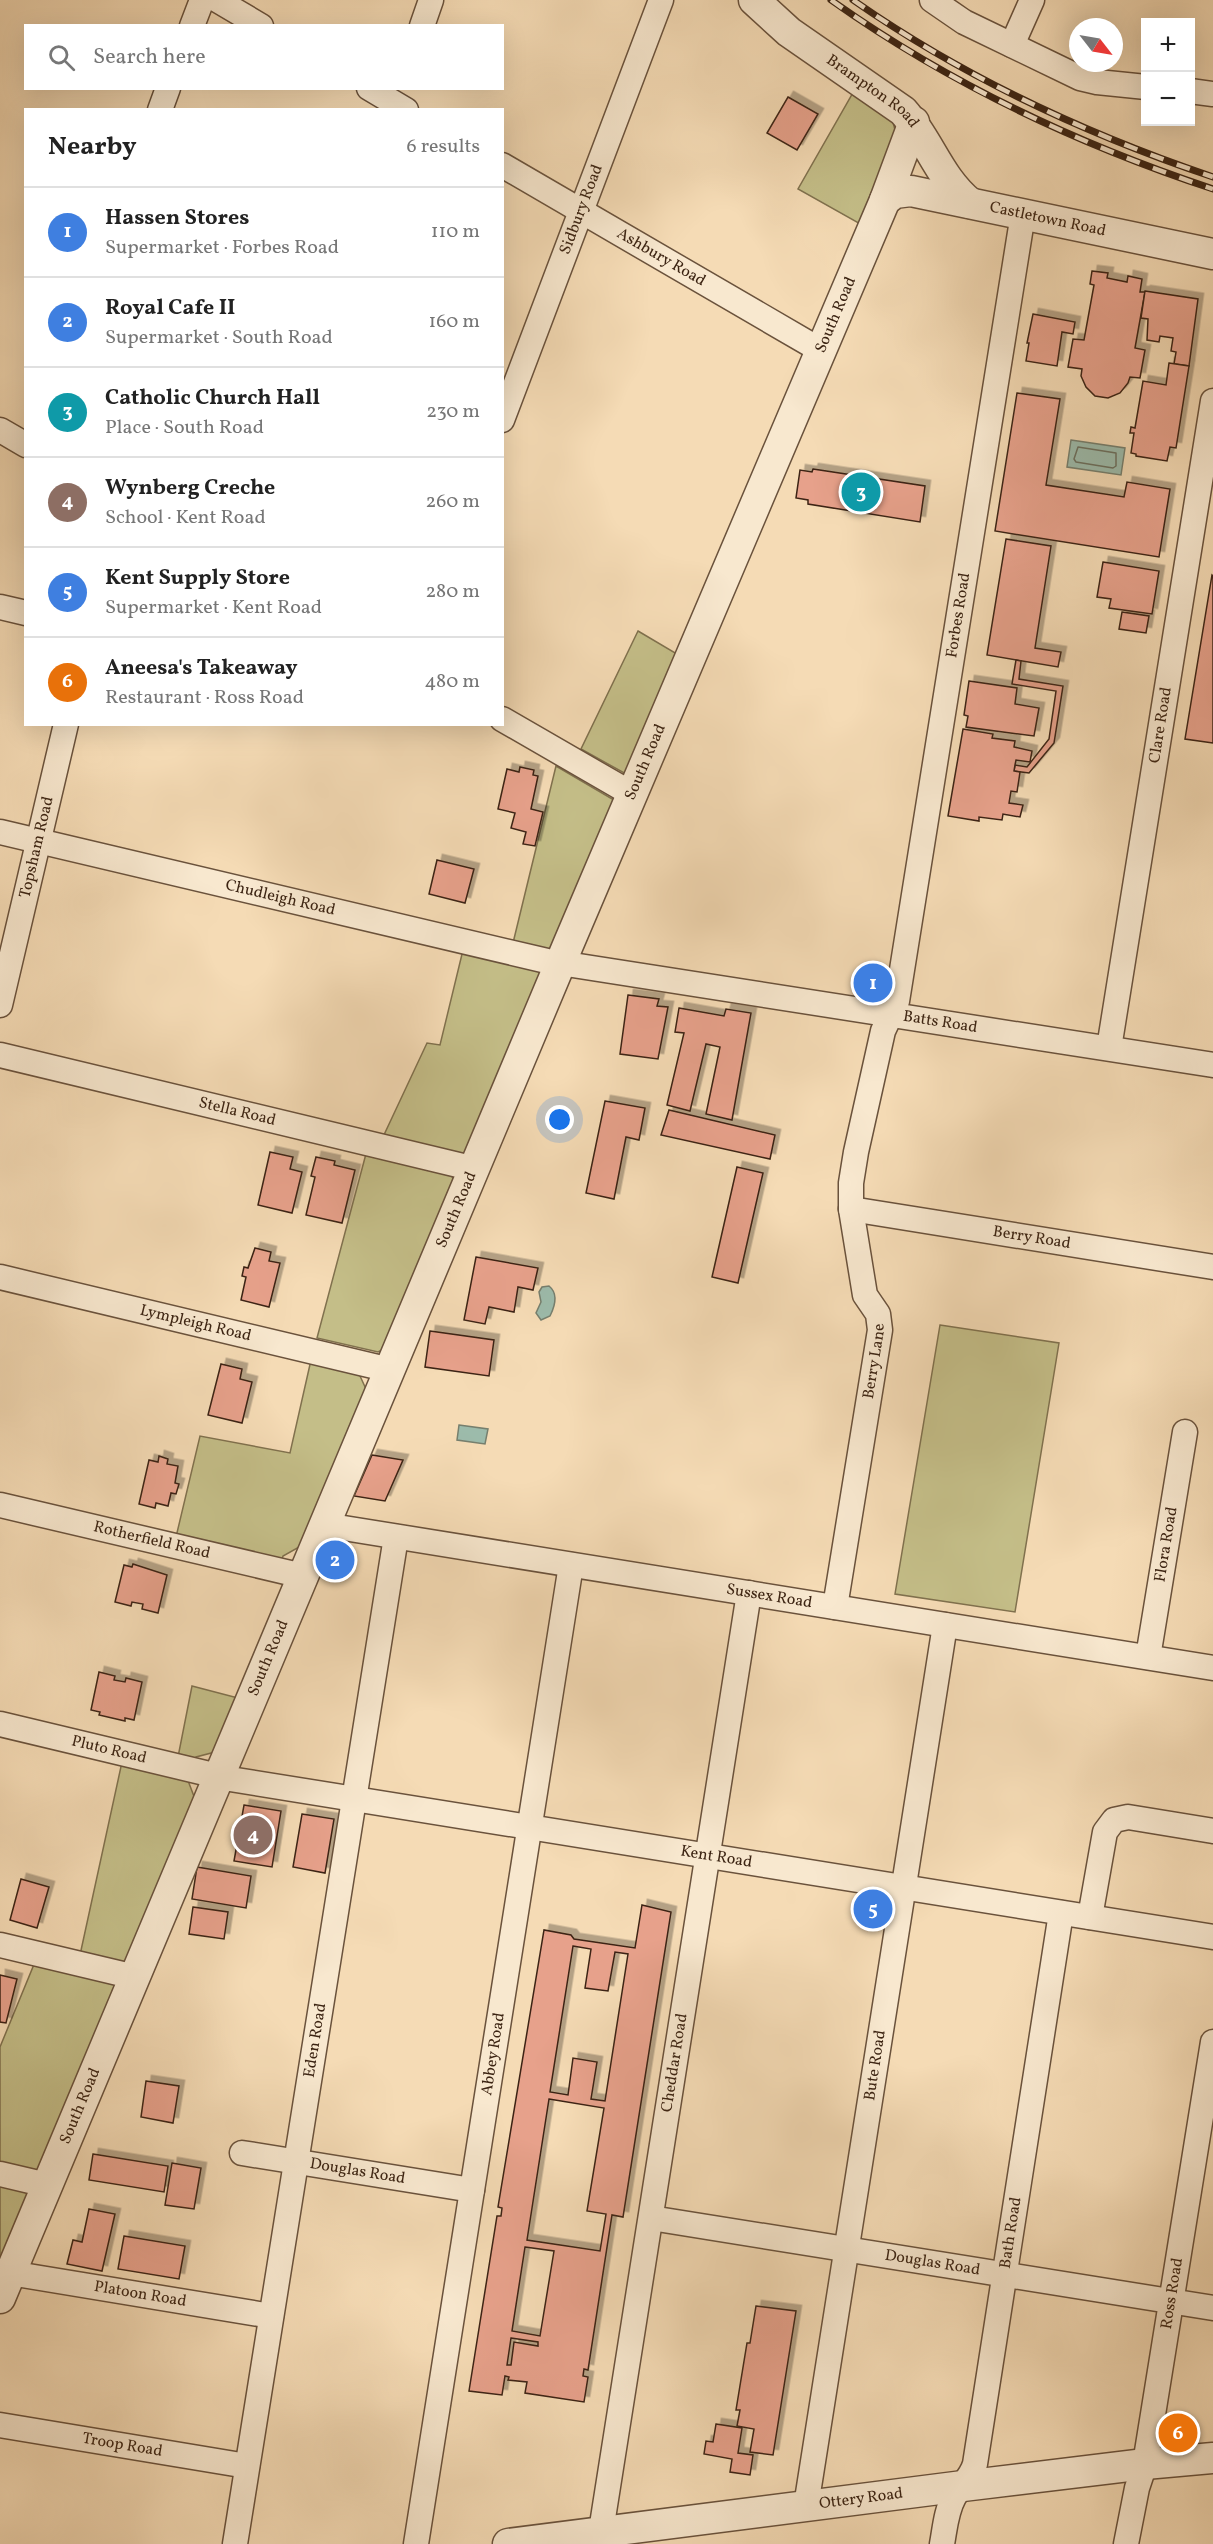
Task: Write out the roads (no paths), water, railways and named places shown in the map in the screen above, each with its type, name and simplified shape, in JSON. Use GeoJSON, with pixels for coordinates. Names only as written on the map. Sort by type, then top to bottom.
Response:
{"type":"FeatureCollection","features":[{"type":"Feature","properties":{"kind":"street"},"geometry":{"type":"LineString","coordinates":[[193,24],[202,0]]}},
{"type":"Feature","properties":{"kind":"street"},"geometry":{"type":"LineString","coordinates":[[217,0],[258,24]]}},
{"type":"Feature","properties":{"kind":"street"},"geometry":{"type":"LineString","coordinates":[[423,24],[431,0]]}},
{"type":"Feature","properties":{"kind":"street","name":"Sidbury Road"},"geometry":{"type":"LineString","coordinates":[[504,415],[661,0]]}},
{"type":"Feature","properties":{"kind":"street","name":"Brampton Road"},"geometry":{"type":"LineString","coordinates":[[754,0],[789,32],[891,101],[914,122],[945,177],[970,203]]}},
{"type":"Feature","properties":{"kind":"street"},"geometry":{"type":"LineString","coordinates":[[932,0],[954,16],[1087,80],[1141,86]]}},
{"type":"Feature","properties":{"kind":"street"},"geometry":{"type":"LineString","coordinates":[[1012,45],[1032,0]]}},
{"type":"Feature","properties":{"kind":"street"},"geometry":{"type":"LineString","coordinates":[[161,108],[167,90]]}},
{"type":"Feature","properties":{"kind":"street"},"geometry":{"type":"LineString","coordinates":[[373,90],[397,103]]}},
{"type":"Feature","properties":{"kind":"street","name":"South Road"},"geometry":{"type":"LineString","coordinates":[[5,2286],[561,962],[885,200],[914,122]]}},
{"type":"Feature","properties":{"kind":"street","name":"Ashbury Road"},"geometry":{"type":"LineString","coordinates":[[504,166],[820,350]]}},
{"type":"Feature","properties":{"kind":"street","name":"Castletown Road"},"geometry":{"type":"LineString","coordinates":[[885,200],[895,193],[911,191],[1213,254]]}},
{"type":"Feature","properties":{"kind":"street","name":"Forbes Road"},"geometry":{"type":"LineString","coordinates":[[890,1014],[897,1001],[1023,214]]}},
{"type":"Feature","properties":{"kind":"street","name":"Clare Road"},"geometry":{"type":"LineString","coordinates":[[1109,1048],[1213,401]]}},
{"type":"Feature","properties":{"kind":"street"},"geometry":{"type":"LineString","coordinates":[[0,430],[24,444]]}},
{"type":"Feature","properties":{"kind":"street"},"geometry":{"type":"LineString","coordinates":[[0,607],[24,613]]}},
{"type":"Feature","properties":{"kind":"street"},"geometry":{"type":"LineString","coordinates":[[504,720],[632,794]]}},
{"type":"Feature","properties":{"kind":"street","name":"Topsham Road"},"geometry":{"type":"LineString","coordinates":[[0,1005],[66,726]]}},
{"type":"Feature","properties":{"kind":"street","name":"Chudleigh Road"},"geometry":{"type":"LineString","coordinates":[[0,832],[527,956],[561,962]]}},
{"type":"Feature","properties":{"kind":"street","name":"Batts Road"},"geometry":{"type":"LineString","coordinates":[[561,962],[1213,1065]]}},
{"type":"Feature","properties":{"kind":"street","name":"Berry Lane"},"geometry":{"type":"LineString","coordinates":[[836,1607],[880,1330],[878,1314],[865,1295],[851,1209],[851,1183],[855,1152],[883,1031],[890,1014]]}},
{"type":"Feature","properties":{"kind":"street","name":"Stella Road"},"geometry":{"type":"LineString","coordinates":[[0,1055],[475,1169]]}},
{"type":"Feature","properties":{"kind":"street","name":"Berry Road"},"geometry":{"type":"LineString","coordinates":[[851,1209],[1213,1267]]}},
{"type":"Feature","properties":{"kind":"street","name":"Lympleigh Road"},"geometry":{"type":"LineString","coordinates":[[0,1277],[390,1370]]}},
{"type":"Feature","properties":{"kind":"street","name":"Flora Road"},"geometry":{"type":"LineString","coordinates":[[1148,1657],[1185,1432]]}},
{"type":"Feature","properties":{"kind":"street","name":"Rotherfield Road"},"geometry":{"type":"LineString","coordinates":[[0,1505],[303,1576]]}},
{"type":"Feature","properties":{"kind":"street","name":"Sussex Road"},"geometry":{"type":"LineString","coordinates":[[325,1525],[1213,1668]]}},
{"type":"Feature","properties":{"kind":"street","name":"Eden Road"},"geometry":{"type":"LineString","coordinates":[[235,2544],[396,1537]]}},
{"type":"Feature","properties":{"kind":"street","name":"Abbey Road"},"geometry":{"type":"LineString","coordinates":[[416,2544],[571,1565]]}},
{"type":"Feature","properties":{"kind":"street","name":"Cheddar Road"},"geometry":{"type":"LineString","coordinates":[[601,2531],[749,1593]]}},
{"type":"Feature","properties":{"kind":"street","name":"Bute Road"},"geometry":{"type":"LineString","coordinates":[[806,2506],[945,1625]]}},
{"type":"Feature","properties":{"kind":"street","name":"Pluto Road"},"geometry":{"type":"LineString","coordinates":[[0,1724],[220,1776]]}},
{"type":"Feature","properties":{"kind":"street","name":"Kent Road"},"geometry":{"type":"LineString","coordinates":[[220,1776],[1213,1936]]}},
{"type":"Feature","properties":{"kind":"street"},"geometry":{"type":"LineString","coordinates":[[1090,1917],[1105,1833],[1114,1820],[1128,1817],[1213,1831]]}},
{"type":"Feature","properties":{"kind":"street","name":"Bath Road"},"geometry":{"type":"LineString","coordinates":[[942,2544],[950,2506],[971,2475],[975,2464],[1061,1913]]}},
{"type":"Feature","properties":{"kind":"street"},"geometry":{"type":"LineString","coordinates":[[0,1945],[135,1977]]}},
{"type":"Feature","properties":{"kind":"street","name":"Ross Road"},"geometry":{"type":"LineString","coordinates":[[1126,2544],[1137,2488],[1145,2464],[1213,2042]]}},
{"type":"Feature","properties":{"kind":"street","name":"Douglas Road"},"geometry":{"type":"LineString","coordinates":[[242,2152],[472,2190]]}},
{"type":"Feature","properties":{"kind":"street"},"geometry":{"type":"LineString","coordinates":[[0,2174],[47,2185]]}},
{"type":"Feature","properties":{"kind":"street","name":"Douglas Road"},"geometry":{"type":"LineString","coordinates":[[651,2218],[1213,2308]]}},
{"type":"Feature","properties":{"kind":"street","name":"Platoon Road"},"geometry":{"type":"LineString","coordinates":[[5,2286],[272,2316]]}},
{"type":"Feature","properties":{"kind":"street","name":"Troop Road"},"geometry":{"type":"LineString","coordinates":[[0,2425],[247,2466]]}},
{"type":"Feature","properties":{"kind":"street","name":"Ottery Road"},"geometry":{"type":"LineString","coordinates":[[508,2544],[963,2486],[1213,2458]]}},
{"type":"Feature","properties":{"kind":"water"},"geometry":{"type":"Polygon","coordinates":[[[1071,440],[1125,448],[1121,475],[1067,467],[1071,440]]]}},
{"type":"Feature","properties":{"kind":"water"},"geometry":{"type":"Polygon","coordinates":[[[549,1286],[555,1296],[555,1304],[550,1316],[541,1320],[536,1313],[541,1302],[539,1292],[542,1287],[549,1286]]]}},
{"type":"Feature","properties":{"kind":"water"},"geometry":{"type":"Polygon","coordinates":[[[459,1425],[488,1429],[485,1444],[457,1440],[459,1425]]]}},
{"type":"Feature","properties":{"kind":"railway"},"geometry":{"type":"LineString","coordinates":[[831,0],[921,58],[1015,109],[1112,152],[1213,189]]}},
{"type":"Feature","properties":{"kind":"railway"},"geometry":{"type":"LineString","coordinates":[[853,0],[895,28],[982,79],[1119,142],[1213,177]]}},
{"type":"Feature","properties":{"kind":"place","name":"Catholic Church Hall"},"geometry":{"type":"Point","coordinates":[861,492]}},
{"type":"Feature","properties":{"kind":"place","name":"Hassen Stores"},"geometry":{"type":"Point","coordinates":[873,983]}},
{"type":"Feature","properties":{"kind":"place","name":"Royal Cafe II"},"geometry":{"type":"Point","coordinates":[335,1560]}},
{"type":"Feature","properties":{"kind":"place","name":"Wynberg Creche"},"geometry":{"type":"Point","coordinates":[253,1835]}},
{"type":"Feature","properties":{"kind":"place","name":"Kent Supply Store"},"geometry":{"type":"Point","coordinates":[873,1909]}},
{"type":"Feature","properties":{"kind":"place","name":"Aneesa's Takeaway"},"geometry":{"type":"Point","coordinates":[1178,2433]}}]}
